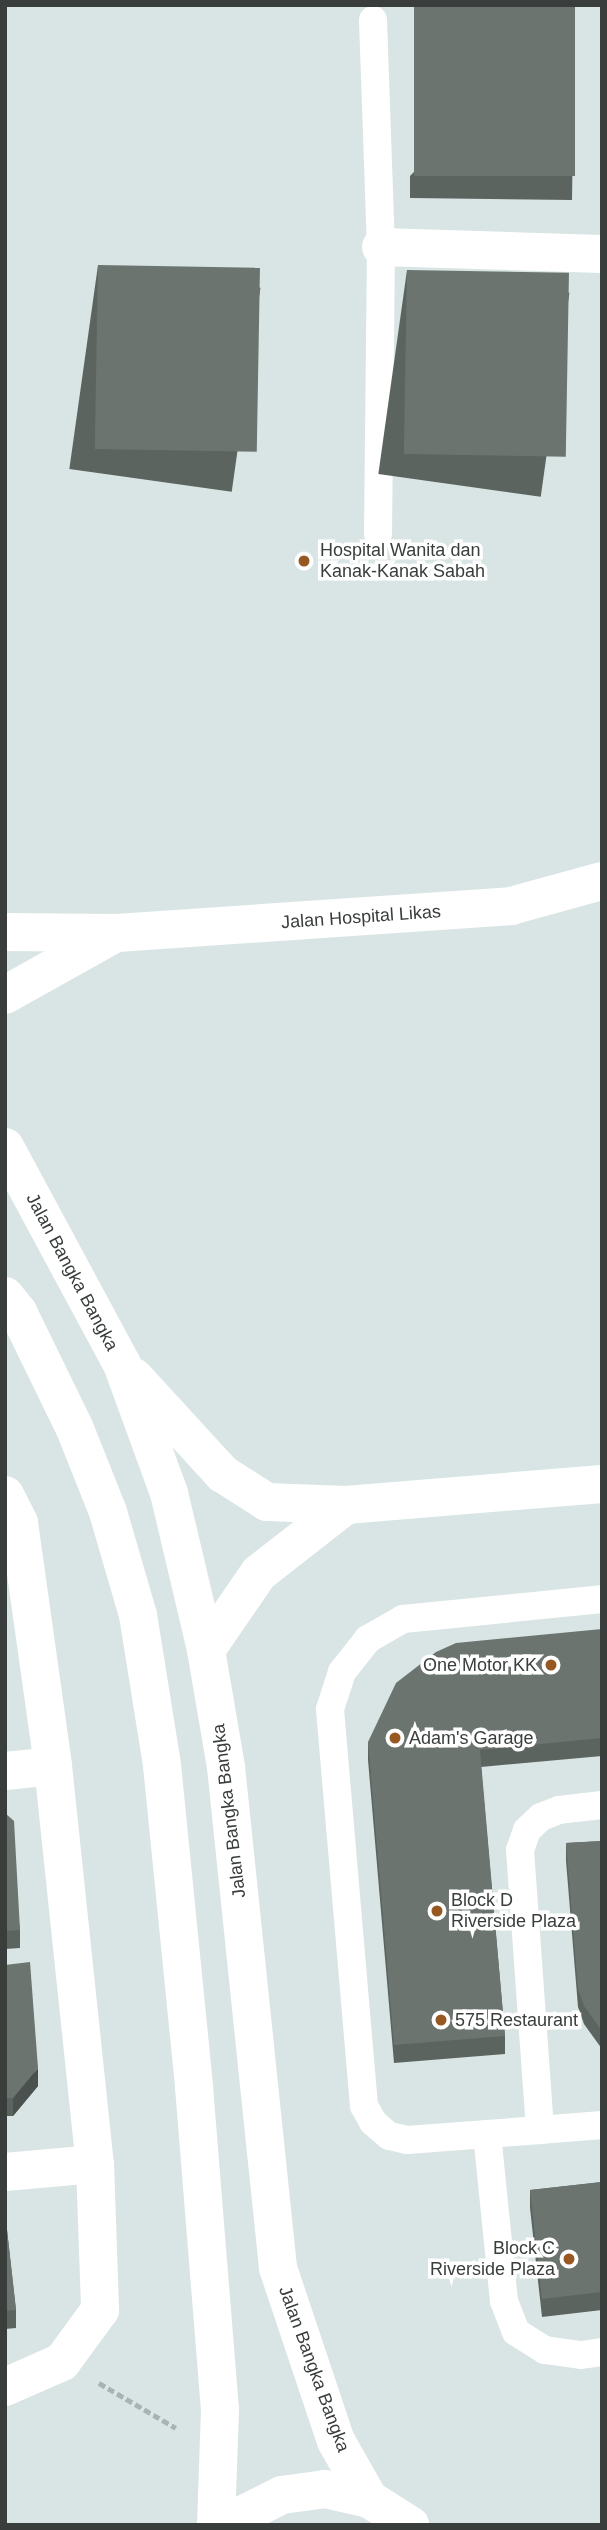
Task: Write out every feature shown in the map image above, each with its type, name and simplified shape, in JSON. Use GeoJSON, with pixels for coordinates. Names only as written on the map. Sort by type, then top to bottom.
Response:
{"type":"FeatureCollection","features":[{"type":"Feature","properties":{"kind":"street"},"geometry":{"type":"LineString","coordinates":[[381,247],[602,254]]}},
{"type":"Feature","properties":{"kind":"street","name":"Jalan Hospital Likas"},"geometry":{"type":"LineString","coordinates":[[5,932],[117,933],[511,906],[602,881]]}},
{"type":"Feature","properties":{"kind":"street"},"geometry":{"type":"LineString","coordinates":[[5,995],[117,933]]}},
{"type":"Feature","properties":{"kind":"street","name":"Jalan Bangka Bangka"},"geometry":{"type":"LineString","coordinates":[[5,1147],[122,1364],[169,1493],[206,1650],[226,1767],[278,2268],[336,2441],[369,2498]]}},
{"type":"Feature","properties":{"kind":"street"},"geometry":{"type":"LineString","coordinates":[[9,1305],[80,1441],[108,1511],[138,1615],[163,1765],[187,2020],[219,2410],[220,2453],[216,2525]]}},
{"type":"Feature","properties":{"kind":"street"},"geometry":{"type":"LineString","coordinates":[[122,1364],[223,1474],[267,1502],[346,1505],[602,1483]]}},
{"type":"Feature","properties":{"kind":"street"},"geometry":{"type":"LineString","coordinates":[[5,1495],[19,1523],[53,1766],[95,2164],[100,2310],[62,2362],[5,2387]]}},
{"type":"Feature","properties":{"kind":"street"},"geometry":{"type":"LineString","coordinates":[[206,1650],[259,1573],[346,1505]]}},
{"type":"Feature","properties":{"kind":"street"},"geometry":{"type":"LineString","coordinates":[[5,1772],[53,1766]]}},
{"type":"Feature","properties":{"kind":"street"},"geometry":{"type":"LineString","coordinates":[[5,2172],[95,2164]]}},
{"type":"Feature","properties":{"kind":"street"},"geometry":{"type":"LineString","coordinates":[[233,2525],[243,2515],[282,2495],[325,2489],[369,2498],[411,2523]]}},
{"type":"Feature","properties":{"kind":"lane"},"geometry":{"type":"LineString","coordinates":[[373,20],[381,247],[378,534]]}},
{"type":"Feature","properties":{"kind":"lane"},"geometry":{"type":"LineString","coordinates":[[602,1599],[403,1619],[368,1639],[342,1672],[330,1709],[365,2106],[373,2122],[389,2136],[398,2138],[487,2134],[602,2124]]}},
{"type":"Feature","properties":{"kind":"lane"},"geometry":{"type":"LineString","coordinates":[[540,2130],[520,1850],[527,1830],[541,1817],[559,1810],[602,1805]]}},
{"type":"Feature","properties":{"kind":"lane"},"geometry":{"type":"LineString","coordinates":[[487,2134],[504,2301],[516,2332],[545,2350],[580,2355],[602,2352]]}},
{"type":"Feature","properties":{"kind":"path"},"geometry":{"type":"LineString","coordinates":[[62,2362],[220,2453]]}},
{"type":"Feature","properties":{"kind":"building"},"geometry":{"type":"Polygon","coordinates":[[[414,5],[575,5],[575,176],[414,176],[414,5]]]}},
{"type":"Feature","properties":{"kind":"building"},"geometry":{"type":"Polygon","coordinates":[[[98,265],[260,268],[257,452],[95,449],[98,265]]]}},
{"type":"Feature","properties":{"kind":"building"},"geometry":{"type":"Polygon","coordinates":[[[407,270],[569,273],[566,457],[404,454],[407,270]]]}},
{"type":"Feature","properties":{"kind":"building","name":"Block D Riverside Plaza"},"geometry":{"type":"Polygon","coordinates":[[[602,1629],[602,1738],[480,1750],[505,2036],[394,2045],[368,1742],[396,1683],[436,1652],[456,1643],[602,1629]]]}},
{"type":"Feature","properties":{"kind":"building"},"geometry":{"type":"Polygon","coordinates":[[[5,1813],[14,1821],[20,1930],[5,1931],[5,1813]]]}},
{"type":"Feature","properties":{"kind":"building"},"geometry":{"type":"Polygon","coordinates":[[[602,1841],[602,2031],[584,2006],[578,1989],[566,1843],[602,1841]]]}},
{"type":"Feature","properties":{"kind":"building"},"geometry":{"type":"Polygon","coordinates":[[[30,1962],[38,2068],[13,2098],[5,2098],[5,1965],[30,1962]]]}},
{"type":"Feature","properties":{"kind":"building","name":"Block C Riverside Plaza"},"geometry":{"type":"Polygon","coordinates":[[[602,2182],[602,2292],[542,2299],[530,2190],[602,2182]]]}},
{"type":"Feature","properties":{"kind":"building"},"geometry":{"type":"Polygon","coordinates":[[[5,2212],[16,2310],[5,2311],[5,2212]]]}},
{"type":"Feature","properties":{"kind":"place","name":"Hospital Wanita dan Kanak-Kanak Sabah"},"geometry":{"type":"Point","coordinates":[304,561]}},
{"type":"Feature","properties":{"kind":"place","name":"One Motor KK"},"geometry":{"type":"Point","coordinates":[551,1665]}},
{"type":"Feature","properties":{"kind":"place","name":"Adam's Garage"},"geometry":{"type":"Point","coordinates":[395,1738]}},
{"type":"Feature","properties":{"kind":"place","name":"Block D Riverside Plaza"},"geometry":{"type":"Point","coordinates":[437,1911]}},
{"type":"Feature","properties":{"kind":"place","name":"575 Restaurant"},"geometry":{"type":"Point","coordinates":[441,2020]}},
{"type":"Feature","properties":{"kind":"place","name":"Block C Riverside Plaza"},"geometry":{"type":"Point","coordinates":[569,2259]}}]}
